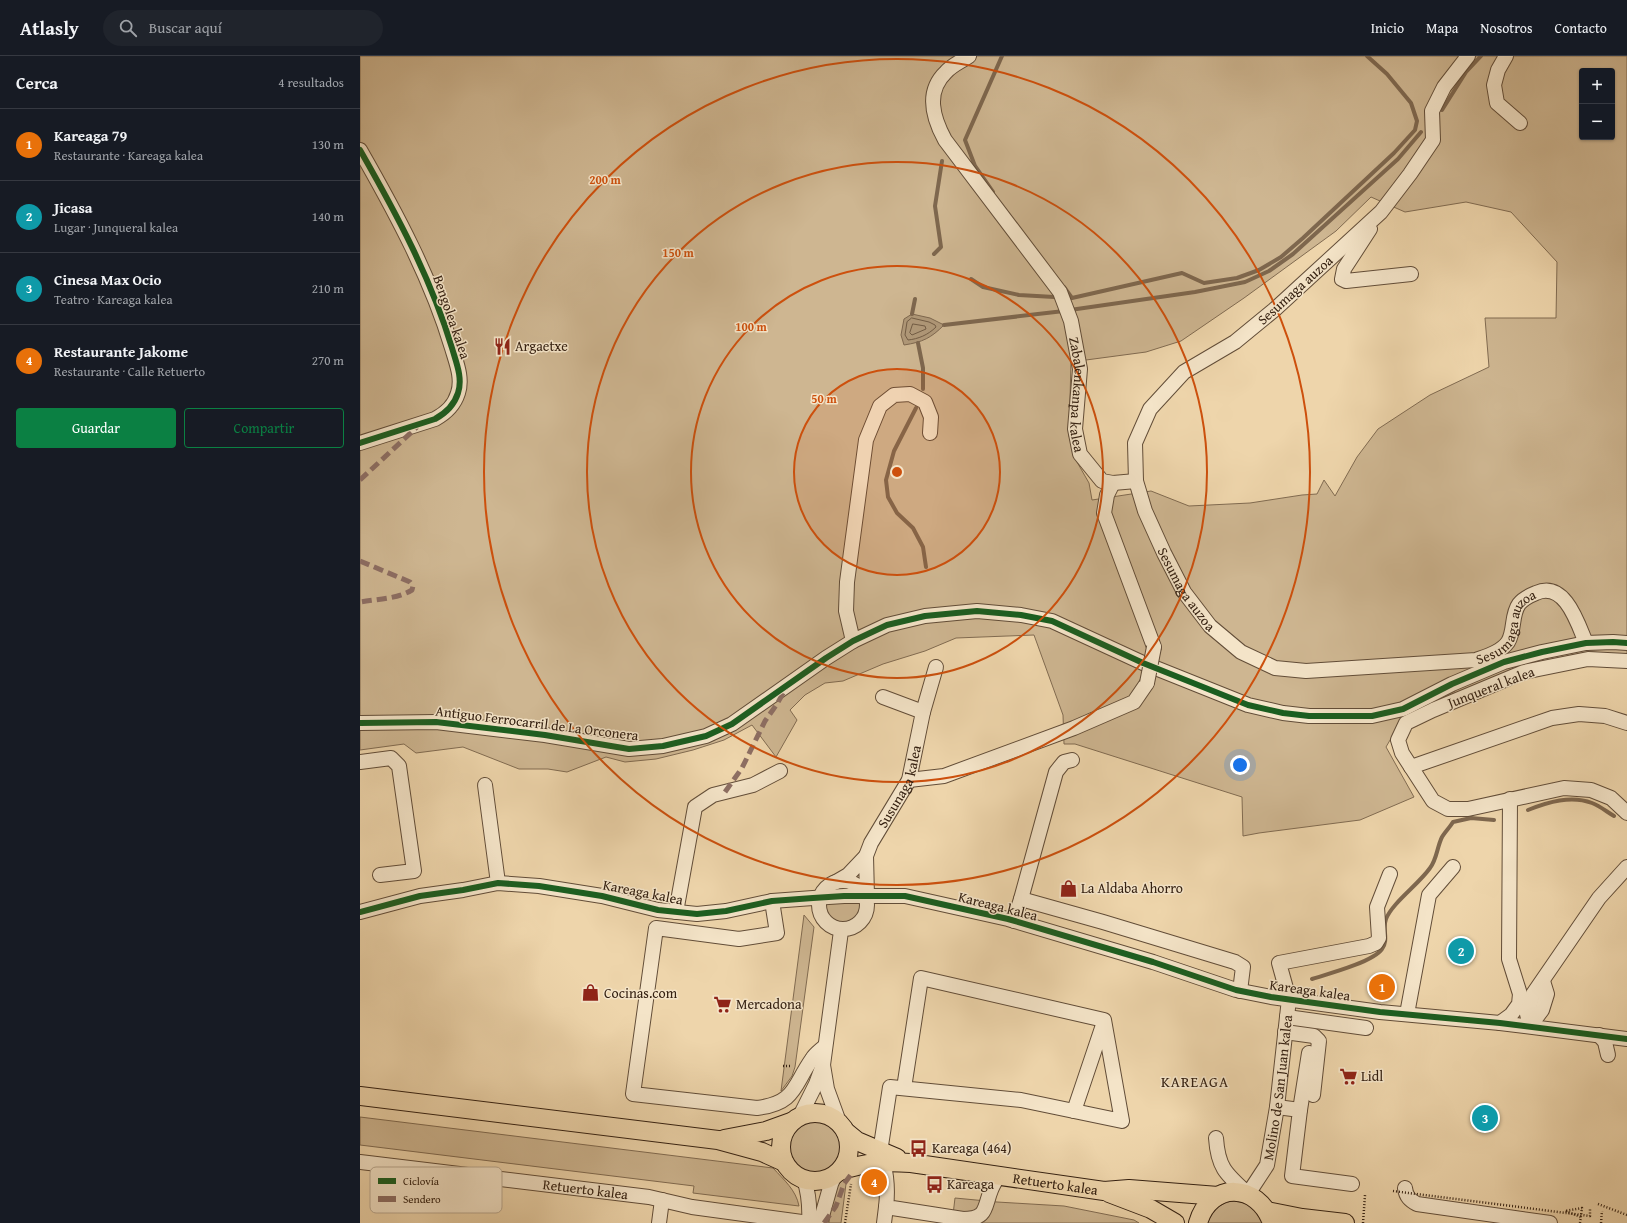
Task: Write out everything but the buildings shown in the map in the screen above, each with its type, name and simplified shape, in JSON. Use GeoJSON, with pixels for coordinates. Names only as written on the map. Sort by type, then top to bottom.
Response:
{"type":"FeatureCollection","features":[{"type":"Feature","properties":{"kind":"main road"},"geometry":{"type":"LineString","coordinates":[[360,1096],[718,1140],[762,1152],[784,1162]]}},
{"type":"Feature","properties":{"kind":"main road"},"geometry":{"type":"LineString","coordinates":[[718,1140],[760,1132],[810,1113],[821,1113],[830,1116],[842,1127],[849,1143],[849,1152],[843,1170],[823,1180],[811,1181],[792,1172],[784,1162],[781,1153],[781,1141],[785,1130],[796,1119]]}},
{"type":"Feature","properties":{"kind":"main road","name":"Retuerto kalea"},"geometry":{"type":"LineString","coordinates":[[842,1127],[857,1141],[882,1156],[911,1162],[1104,1191]]}},
{"type":"Feature","properties":{"kind":"main road","name":"Retuerto kalea"},"geometry":{"type":"LineString","coordinates":[[843,1170],[882,1156]]}},
{"type":"Feature","properties":{"kind":"main road"},"geometry":{"type":"LineString","coordinates":[[1104,1191],[1129,1189],[1218,1196],[1233,1192],[1248,1194],[1259,1201],[1270,1217],[1302,1218],[1345,1223]]}},
{"type":"Feature","properties":{"kind":"main road"},"geometry":{"type":"LineString","coordinates":[[1104,1191],[1151,1209],[1175,1223]]}},
{"type":"Feature","properties":{"kind":"main road"},"geometry":{"type":"LineString","coordinates":[[1198,1223],[1200,1214],[1208,1203],[1218,1196]]}},
{"type":"Feature","properties":{"kind":"street","name":"Zabalenkanpa kalea"},"geometry":{"type":"LineString","coordinates":[[969,56],[946,71],[935,85],[933,104],[936,124],[945,140],[1060,292],[1071,321],[1080,369],[1076,429],[1080,454],[1102,481],[1113,483]]}},
{"type":"Feature","properties":{"kind":"street","name":"Sesumaga auzoa"},"geometry":{"type":"LineString","coordinates":[[1411,274],[1346,281],[1342,279],[1344,269],[1381,212],[1433,140],[1432,111],[1444,88],[1468,56]]}},
{"type":"Feature","properties":{"kind":"street"},"geometry":{"type":"LineString","coordinates":[[1506,56],[1498,70],[1494,85],[1497,103],[1520,123]]}},
{"type":"Feature","properties":{"kind":"street","name":"Bengolea kalea"},"geometry":{"type":"LineString","coordinates":[[360,150],[404,229],[433,293],[447,333],[460,378],[459,392],[453,405],[445,414],[435,419],[360,443]]}},
{"type":"Feature","properties":{"kind":"street","name":"Sesumaga auzoa"},"geometry":{"type":"LineString","coordinates":[[1381,212],[1274,310],[1235,342],[1184,372],[1150,409],[1135,443],[1136,481],[1145,511],[1164,553],[1184,592],[1210,626],[1241,652],[1275,668],[1306,670],[1476,660],[1500,657],[1512,630],[1515,614],[1519,604],[1540,591],[1552,591],[1566,600],[1586,643]]}},
{"type":"Feature","properties":{"kind":"street"},"geometry":{"type":"LineString","coordinates":[[853,641],[846,611],[847,582],[866,440],[880,406],[894,395],[910,394],[925,402],[931,417],[930,433]]}},
{"type":"Feature","properties":{"kind":"street"},"geometry":{"type":"LineString","coordinates":[[909,780],[944,776],[1074,728],[1134,702],[1147,683],[1154,647],[1104,513],[1107,494],[1113,483],[1136,481]]}},
{"type":"Feature","properties":{"kind":"street","name":"Antiguo Ferrocarril de La Orconera"},"geometry":{"type":"LineString","coordinates":[[360,723],[436,722],[537,734],[629,749],[663,746],[706,736],[732,724],[826,658],[853,641],[887,626],[925,616],[977,611],[1021,615],[1052,621],[1143,663],[1248,705],[1283,713],[1309,716],[1372,716],[1403,709],[1500,657],[1586,643],[1627,643]]}},
{"type":"Feature","properties":{"kind":"street","name":"Junqueral kalea"},"geometry":{"type":"LineString","coordinates":[[1627,661],[1588,659],[1524,672],[1433,710],[1406,723],[1398,740],[1402,753],[1433,801],[1448,809],[1468,809],[1564,788],[1591,790],[1611,798],[1627,813]]}},
{"type":"Feature","properties":{"kind":"street","name":"Susunaga kalea"},"geometry":{"type":"LineString","coordinates":[[866,856],[871,843],[909,780],[923,712],[936,667]]}},
{"type":"Feature","properties":{"kind":"street"},"geometry":{"type":"LineString","coordinates":[[883,697],[923,712]]}},
{"type":"Feature","properties":{"kind":"street"},"geometry":{"type":"LineString","coordinates":[[1411,767],[1552,718],[1586,714],[1604,716],[1627,723]]}},
{"type":"Feature","properties":{"kind":"street"},"geometry":{"type":"LineString","coordinates":[[360,762],[391,758],[399,766],[414,871],[380,875]]}},
{"type":"Feature","properties":{"kind":"street"},"geometry":{"type":"LineString","coordinates":[[1014,921],[1056,772],[1064,762],[1072,760]]}},
{"type":"Feature","properties":{"kind":"street","name":"Kareaga kalea"},"geometry":{"type":"LineString","coordinates":[[676,912],[695,806],[713,795],[753,785],[780,771]]}},
{"type":"Feature","properties":{"kind":"street"},"geometry":{"type":"LineString","coordinates":[[485,785],[498,883]]}},
{"type":"Feature","properties":{"kind":"street"},"geometry":{"type":"LineString","coordinates":[[1500,1023],[1512,1015],[1518,1004],[1520,994],[1511,970],[1509,959],[1510,799]]}},
{"type":"Feature","properties":{"kind":"street"},"geometry":{"type":"LineString","coordinates":[[866,856],[866,913],[862,921],[849,930],[841,931],[831,927],[824,922],[819,910],[820,897],[824,889],[848,874],[866,856]]}},
{"type":"Feature","properties":{"kind":"street"},"geometry":{"type":"LineString","coordinates":[[1407,1014],[1429,895],[1453,867]]}},
{"type":"Feature","properties":{"kind":"street"},"geometry":{"type":"LineString","coordinates":[[1517,983],[1533,984],[1543,981],[1599,898],[1626,867]]}},
{"type":"Feature","properties":{"kind":"street"},"geometry":{"type":"LineString","coordinates":[[1289,999],[1279,963],[1369,946],[1376,943],[1380,938],[1377,907],[1390,874]]}},
{"type":"Feature","properties":{"kind":"street"},"geometry":{"type":"LineString","coordinates":[[836,882],[844,881],[854,883],[867,896]]}},
{"type":"Feature","properties":{"kind":"street","name":"Kareaga kalea"},"geometry":{"type":"LineString","coordinates":[[360,912],[420,896],[498,883],[539,886],[594,894],[658,910],[697,914],[726,911],[772,901],[820,897],[905,896],[1014,921],[1153,962],[1240,991],[1289,999],[1407,1014],[1530,1026],[1627,1039]]}},
{"type":"Feature","properties":{"kind":"street"},"geometry":{"type":"LineString","coordinates":[[1020,899],[1103,922],[1235,962],[1243,967],[1240,991]]}},
{"type":"Feature","properties":{"kind":"street"},"geometry":{"type":"LineString","coordinates":[[772,901],[778,933],[739,939],[656,928],[633,1094],[757,1108],[770,1107],[786,1098],[796,1088],[812,1057],[826,1046]]}},
{"type":"Feature","properties":{"kind":"street"},"geometry":{"type":"LineString","coordinates":[[796,1119],[816,1084],[823,1065],[841,931]]}},
{"type":"Feature","properties":{"kind":"street"},"geometry":{"type":"LineString","coordinates":[[904,1088],[921,978],[1104,1020]]}},
{"type":"Feature","properties":{"kind":"street"},"geometry":{"type":"LineString","coordinates":[[1530,1026],[1542,1010],[1547,994],[1543,981]]}},
{"type":"Feature","properties":{"kind":"street","name":"Molino de San Juan kalea"},"geometry":{"type":"LineString","coordinates":[[1248,1194],[1267,1165],[1277,1107],[1289,999]]}},
{"type":"Feature","properties":{"kind":"street"},"geometry":{"type":"LineString","coordinates":[[1287,1017],[1366,1028]]}},
{"type":"Feature","properties":{"kind":"street"},"geometry":{"type":"LineString","coordinates":[[1074,1111],[1104,1020]]}},
{"type":"Feature","properties":{"kind":"street"},"geometry":{"type":"LineString","coordinates":[[884,1223],[888,1191],[887,1178],[882,1156],[890,1087],[1021,1100],[1122,1121],[1104,1020]]}},
{"type":"Feature","properties":{"kind":"street"},"geometry":{"type":"LineString","coordinates":[[1285,1032],[1314,1036],[1319,1041],[1313,1095]]}},
{"type":"Feature","properties":{"kind":"street"},"geometry":{"type":"LineString","coordinates":[[1599,1035],[1604,1042],[1608,1055]]}},
{"type":"Feature","properties":{"kind":"street"},"geometry":{"type":"LineString","coordinates":[[1309,1053],[1292,1176],[1352,1184]]}},
{"type":"Feature","properties":{"kind":"street"},"geometry":{"type":"LineString","coordinates":[[823,1065],[827,1089],[842,1127]]}},
{"type":"Feature","properties":{"kind":"street"},"geometry":{"type":"LineString","coordinates":[[1277,1107],[1300,1110]]}},
{"type":"Feature","properties":{"kind":"street"},"geometry":{"type":"LineString","coordinates":[[1216,1138],[1217,1155],[1223,1168],[1248,1194]]}},
{"type":"Feature","properties":{"kind":"street","name":"Retuerto kalea"},"geometry":{"type":"LineString","coordinates":[[360,1162],[401,1167]]}},
{"type":"Feature","properties":{"kind":"street"},"geometry":{"type":"LineString","coordinates":[[820,1223],[830,1184],[843,1170]]}},
{"type":"Feature","properties":{"kind":"street"},"geometry":{"type":"LineString","coordinates":[[886,1207],[963,1219],[973,1219],[980,1216],[984,1211],[988,1203],[990,1191],[998,1175]]}},
{"type":"Feature","properties":{"kind":"street","name":"Retuerto kalea"},"geometry":{"type":"LineString","coordinates":[[502,1179],[641,1196],[692,1207],[809,1223]]}},
{"type":"Feature","properties":{"kind":"street"},"geometry":{"type":"LineString","coordinates":[[804,1179],[809,1192],[809,1223]]}},
{"type":"Feature","properties":{"kind":"street"},"geometry":{"type":"LineString","coordinates":[[1399,1190],[1417,1204],[1550,1223]]}},
{"type":"Feature","properties":{"kind":"street"},"geometry":{"type":"LineString","coordinates":[[659,1223],[662,1200]]}},
{"type":"Feature","properties":{"kind":"path"},"geometry":{"type":"LineString","coordinates":[[843,1170],[845,1223]]}},
{"type":"Feature","properties":{"kind":"path"},"geometry":{"type":"LineString","coordinates":[[1399,1190],[1590,1216],[1590,1209]]}},
{"type":"Feature","properties":{"kind":"path"},"geometry":{"type":"LineString","coordinates":[[1363,1223],[1365,1195]]}},
{"type":"Feature","properties":{"kind":"path"},"geometry":{"type":"LineString","coordinates":[[1598,1204],[1627,1215]]}},
{"type":"Feature","properties":{"kind":"path"},"geometry":{"type":"LineString","coordinates":[[1580,1223],[1581,1217],[1582,1208],[1565,1211],[1581,1217]]}},
{"type":"Feature","properties":{"kind":"path"},"geometry":{"type":"LineString","coordinates":[[1601,1223],[1602,1211]]}},
{"type":"Feature","properties":{"kind":"shaded area"},"geometry":{"type":"Polygon","coordinates":[[[360,56],[1627,56],[1627,655],[1592,652],[1522,666],[1404,716],[1386,747],[1414,797],[1360,820],[1243,836],[1242,797],[1075,744],[1064,744],[1063,715],[1034,635],[956,638],[925,651],[883,664],[843,681],[825,683],[805,695],[790,710],[797,720],[776,757],[752,725],[724,740],[693,750],[656,759],[625,762],[606,757],[567,772],[548,769],[519,769],[463,747],[416,753],[404,744],[360,750],[360,56]],[[1371,197],[1336,231],[1244,298],[1181,341],[1146,352],[1071,362],[1069,436],[1077,462],[1089,483],[1092,500],[1151,491],[1189,506],[1250,503],[1317,494],[1324,480],[1335,496],[1357,457],[1378,429],[1430,395],[1489,367],[1485,318],[1556,318],[1557,262],[1511,212],[1466,202],[1405,212],[1371,197]]]}},
{"type":"Feature","properties":{"kind":"shaded area"},"geometry":{"type":"Polygon","coordinates":[[[861,899],[861,911],[857,918],[845,923],[839,923],[828,916],[826,910],[827,902],[861,899]]]}},
{"type":"Feature","properties":{"kind":"shaded area"},"geometry":{"type":"Polygon","coordinates":[[[804,915],[814,927],[795,1067],[792,1076],[781,1091],[804,915]]]}},
{"type":"Feature","properties":{"kind":"shaded area"},"geometry":{"type":"Polygon","coordinates":[[[360,1117],[773,1168],[792,1190],[799,1206],[693,1193],[694,1186],[360,1145],[360,1117]]]}},
{"type":"Feature","properties":{"kind":"shaded area"},"geometry":{"type":"Polygon","coordinates":[[[810,1122],[820,1122],[834,1129],[841,1143],[841,1153],[834,1167],[820,1174],[810,1174],[800,1170],[793,1163],[789,1153],[789,1143],[793,1133],[800,1126],[810,1122]]]}},
{"type":"Feature","properties":{"kind":"shaded area"},"geometry":{"type":"Polygon","coordinates":[[[847,1176],[841,1223],[829,1223],[832,1197],[841,1181],[847,1176]]]}},
{"type":"Feature","properties":{"kind":"shaded area"},"geometry":{"type":"Polygon","coordinates":[[[955,1198],[1064,1206],[1134,1220],[1139,1223],[952,1223],[955,1198]]]}},
{"type":"Feature","properties":{"kind":"shaded area"},"geometry":{"type":"Polygon","coordinates":[[[1231,1201],[1251,1206],[1257,1213],[1262,1223],[1207,1223],[1216,1209],[1231,1201]]]}},
{"type":"Feature","properties":{"kind":"water"},"geometry":{"type":"Polygon","coordinates":[[[912,314],[930,318],[944,325],[926,339],[904,345],[901,335],[904,319],[912,314]]]}},
{"type":"Feature","properties":{"kind":"waterway"},"geometry":{"type":"LineString","coordinates":[[993,192],[975,166],[965,140],[1002,56]]}},
{"type":"Feature","properties":{"kind":"waterway"},"geometry":{"type":"LineString","coordinates":[[971,279],[983,287],[1019,295],[1072,298],[1182,273],[1204,283],[1237,278],[1259,270],[1281,257],[1303,238],[1394,153],[1415,130],[1417,121],[1411,103],[1387,74],[1367,56]]}},
{"type":"Feature","properties":{"kind":"waterway"},"geometry":{"type":"LineString","coordinates":[[1442,110],[1466,72],[1481,56]]}},
{"type":"Feature","properties":{"kind":"waterway"},"geometry":{"type":"LineString","coordinates":[[1070,310],[1195,292],[1245,282],[1269,271],[1293,254],[1398,159],[1421,132]]}},
{"type":"Feature","properties":{"kind":"waterway"},"geometry":{"type":"LineString","coordinates":[[934,254],[941,247],[935,206],[942,161]]}},
{"type":"Feature","properties":{"kind":"waterway"},"geometry":{"type":"LineString","coordinates":[[1064,287],[1072,298]]}},
{"type":"Feature","properties":{"kind":"waterway"},"geometry":{"type":"LineString","coordinates":[[912,314],[915,299]]}},
{"type":"Feature","properties":{"kind":"waterway"},"geometry":{"type":"LineString","coordinates":[[944,325],[1064,311]]}},
{"type":"Feature","properties":{"kind":"waterway"},"geometry":{"type":"LineString","coordinates":[[918,343],[923,368],[923,389]]}},
{"type":"Feature","properties":{"kind":"waterway"},"geometry":{"type":"LineString","coordinates":[[916,408],[894,451],[886,480],[888,497],[897,513],[913,528],[923,547],[926,567]]}},
{"type":"Feature","properties":{"kind":"waterway"},"geometry":{"type":"LineString","coordinates":[[1528,810],[1543,804],[1560,800],[1576,800],[1595,804],[1614,816]]}},
{"type":"Feature","properties":{"kind":"waterway"},"geometry":{"type":"LineString","coordinates":[[1312,979],[1360,963],[1377,954],[1382,949],[1385,942],[1385,923],[1389,913],[1430,868],[1434,861],[1442,837],[1453,822],[1471,818],[1494,820]]}},
{"type":"Feature","properties":{"kind":"marked path"},"geometry":{"type":"LineString","coordinates":[[360,480],[417,427]]}},
{"type":"Feature","properties":{"kind":"marked path"},"geometry":{"type":"LineString","coordinates":[[360,561],[410,582],[413,586],[412,590],[400,595],[360,602]]}},
{"type":"Feature","properties":{"kind":"marked path"},"geometry":{"type":"LineString","coordinates":[[725,792],[742,768],[765,721],[786,688]]}},
{"type":"Feature","properties":{"kind":"marked path"},"geometry":{"type":"LineString","coordinates":[[824,1223],[836,1206],[844,1184],[853,1172]]}},
{"type":"Feature","properties":{"kind":"cycle path"},"geometry":{"type":"LineString","coordinates":[[360,150],[412,246],[434,296],[457,364],[460,382],[458,393],[454,402],[449,409],[439,417],[360,443]]}},
{"type":"Feature","properties":{"kind":"cycle path"},"geometry":{"type":"LineString","coordinates":[[360,723],[436,722],[545,735],[629,749],[663,746],[706,736],[732,724],[826,658],[853,641],[887,625],[925,616],[977,611],[1021,615],[1052,621],[1143,663],[1248,705],[1283,713],[1309,716],[1372,716],[1403,709],[1452,684],[1504,662],[1586,643],[1627,643]]}},
{"type":"Feature","properties":{"kind":"cycle path"},"geometry":{"type":"LineString","coordinates":[[360,912],[420,896],[498,883],[539,886],[602,896],[658,910],[697,914],[726,911],[772,901],[844,896],[905,896],[1008,919],[1153,962],[1236,990],[1271,997],[1380,1012],[1500,1023],[1627,1039]]}},
{"type":"Feature","properties":{"kind":"place","name":"Argaetxe"},"geometry":{"type":"Point","coordinates":[502,346]}},
{"type":"Feature","properties":{"kind":"place","name":"La Aldaba Ahorro"},"geometry":{"type":"Point","coordinates":[1068,888]}},
{"type":"Feature","properties":{"kind":"place","name":"Jicasa"},"geometry":{"type":"Point","coordinates":[1461,951]}},
{"type":"Feature","properties":{"kind":"place","name":"Kareaga 79"},"geometry":{"type":"Point","coordinates":[1382,987]}},
{"type":"Feature","properties":{"kind":"place","name":"Cocinas.com"},"geometry":{"type":"Point","coordinates":[591,993]}},
{"type":"Feature","properties":{"kind":"place","name":"Mercadona"},"geometry":{"type":"Point","coordinates":[723,1004]}},
{"type":"Feature","properties":{"kind":"place","name":"Lidl"},"geometry":{"type":"Point","coordinates":[1348,1076]}},
{"type":"Feature","properties":{"kind":"place","name":"Cinesa Max Ocio"},"geometry":{"type":"Point","coordinates":[1485,1118]}},
{"type":"Feature","properties":{"kind":"place","name":"Kareaga (464)"},"geometry":{"type":"Point","coordinates":[919,1148]}},
{"type":"Feature","properties":{"kind":"place","name":"Restaurante Jakome"},"geometry":{"type":"Point","coordinates":[874,1182]}},
{"type":"Feature","properties":{"kind":"place","name":"Kareaga"},"geometry":{"type":"Point","coordinates":[934,1184]}},
{"type":"Feature","properties":{"kind":"district","name":"KAREAGA"},"geometry":{"type":"Point","coordinates":[1195,1082]}}]}
